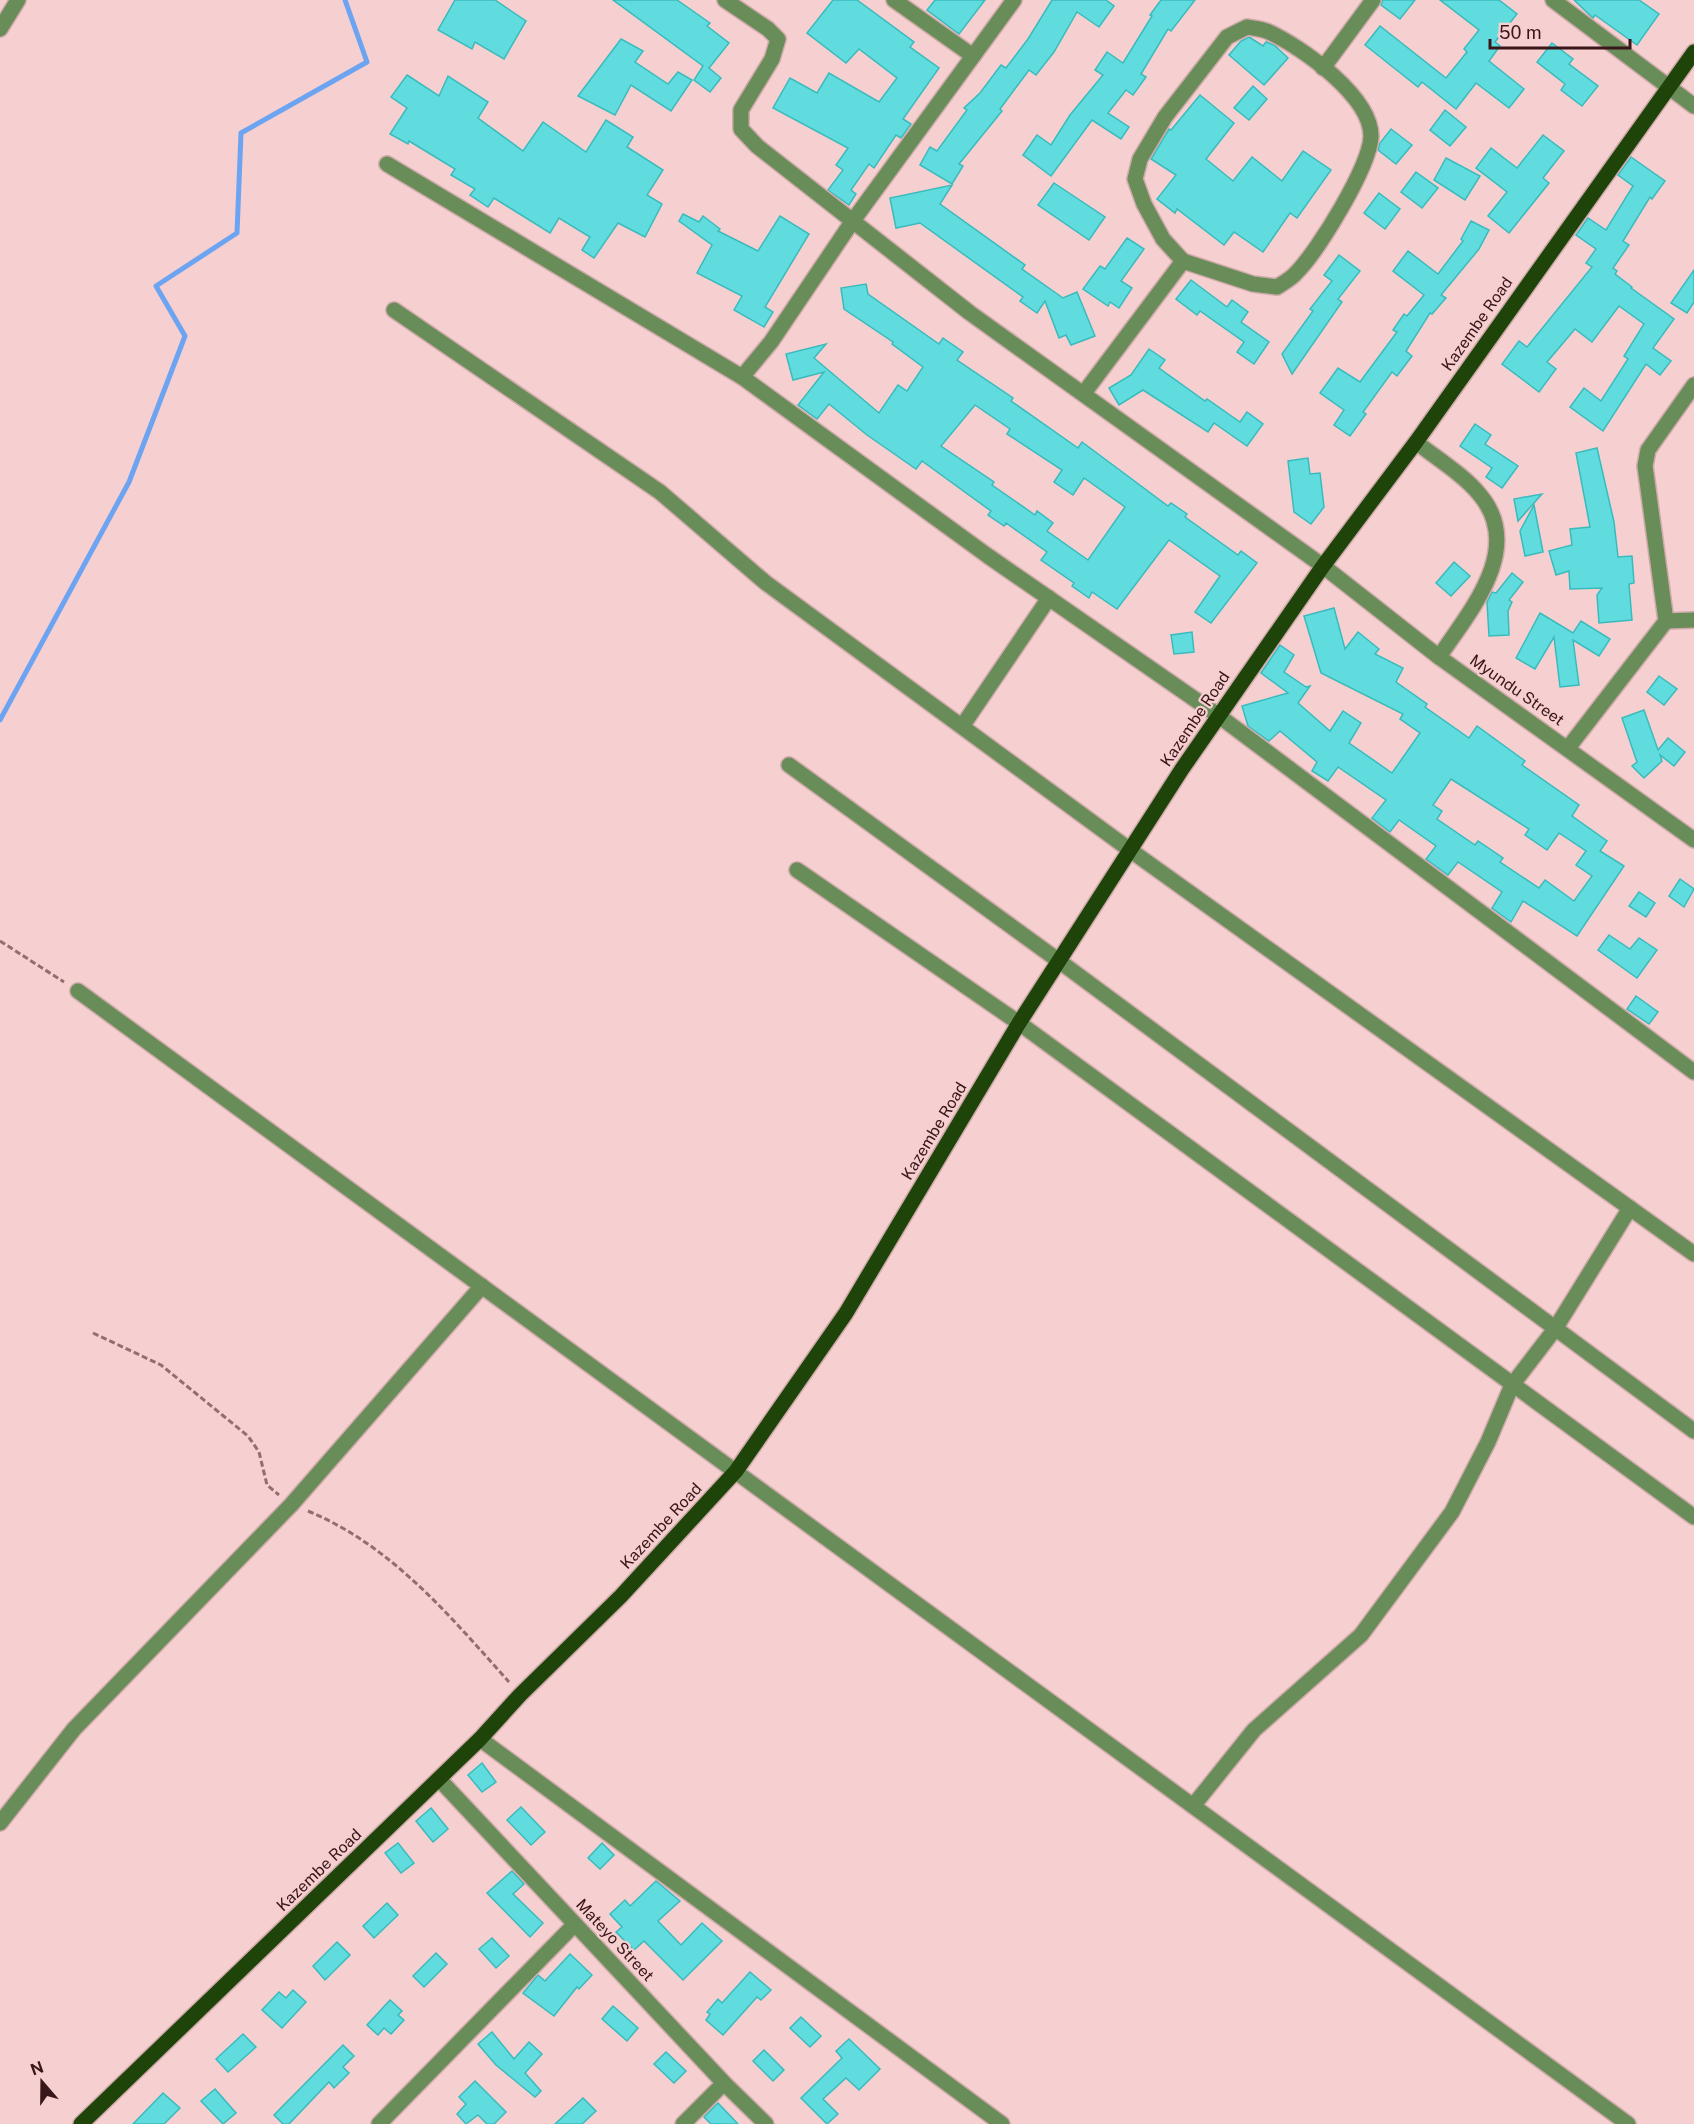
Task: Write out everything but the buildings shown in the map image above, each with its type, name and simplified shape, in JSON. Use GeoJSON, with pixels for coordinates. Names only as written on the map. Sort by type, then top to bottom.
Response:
{"type":"FeatureCollection","features":[{"type":"Feature","properties":{"kind":"main road","name":"Kazembe Road"},"geometry":{"type":"LineString","coordinates":[[81,2124],[480,1739],[520,1695],[629,1587],[736,1471],[846,1313],[1019,1023],[1130,849],[1219,716],[1323,566],[1416,441],[1694,52]]}},
{"type":"Feature","properties":{"kind":"street"},"geometry":{"type":"LineString","coordinates":[[0,28],[18,0]]}},
{"type":"Feature","properties":{"kind":"street","name":"Myundu Street"},"geometry":{"type":"LineString","coordinates":[[725,0],[768,29],[778,39],[772,59],[741,110],[741,129],[757,146],[970,313],[1323,566],[1439,657],[1694,840]]}},
{"type":"Feature","properties":{"kind":"street"},"geometry":{"type":"LineString","coordinates":[[894,0],[973,56]]}},
{"type":"Feature","properties":{"kind":"street"},"geometry":{"type":"LineString","coordinates":[[742,377],[771,342],[852,222],[1014,0]]}},
{"type":"Feature","properties":{"kind":"street"},"geometry":{"type":"LineString","coordinates":[[1323,68],[1373,0]]}},
{"type":"Feature","properties":{"kind":"street"},"geometry":{"type":"LineString","coordinates":[[1553,0],[1694,106]]}},
{"type":"Feature","properties":{"kind":"street"},"geometry":{"type":"LineString","coordinates":[[1247,27],[1269,31],[1323,68],[1356,96],[1368,119],[1371,138],[1346,203],[1296,273],[1277,287],[1252,284],[1183,261],[1163,239],[1144,204],[1135,179],[1140,159],[1165,117],[1227,37],[1247,27]]}},
{"type":"Feature","properties":{"kind":"street"},"geometry":{"type":"LineString","coordinates":[[387,164],[742,377],[1049,598],[1219,716],[1694,1072]]}},
{"type":"Feature","properties":{"kind":"street"},"geometry":{"type":"LineString","coordinates":[[1084,393],[1183,261]]}},
{"type":"Feature","properties":{"kind":"street"},"geometry":{"type":"LineString","coordinates":[[394,310],[660,492],[766,583],[1130,849],[1694,1254]]}},
{"type":"Feature","properties":{"kind":"street"},"geometry":{"type":"LineString","coordinates":[[1568,748],[1666,621],[1645,466],[1648,450],[1694,385]]}},
{"type":"Feature","properties":{"kind":"street"},"geometry":{"type":"LineString","coordinates":[[1416,441],[1480,494],[1489,509],[1496,531],[1493,570],[1478,600],[1439,657]]}},
{"type":"Feature","properties":{"kind":"street"},"geometry":{"type":"LineString","coordinates":[[963,725],[1049,598]]}},
{"type":"Feature","properties":{"kind":"street"},"geometry":{"type":"LineString","coordinates":[[1666,621],[1694,620]]}},
{"type":"Feature","properties":{"kind":"street"},"geometry":{"type":"LineString","coordinates":[[789,765],[1059,961],[1694,1431]]}},
{"type":"Feature","properties":{"kind":"street"},"geometry":{"type":"LineString","coordinates":[[797,870],[1019,1023],[1694,1517]]}},
{"type":"Feature","properties":{"kind":"street"},"geometry":{"type":"LineString","coordinates":[[78,990],[1628,2124]]}},
{"type":"Feature","properties":{"kind":"street"},"geometry":{"type":"LineString","coordinates":[[1193,1806],[1254,1730],[1361,1635],[1452,1512],[1488,1442],[1512,1385],[1555,1329],[1630,1208]]}},
{"type":"Feature","properties":{"kind":"street"},"geometry":{"type":"LineString","coordinates":[[0,1823],[74,1729],[291,1504],[482,1286]]}},
{"type":"Feature","properties":{"kind":"street"},"geometry":{"type":"LineString","coordinates":[[480,1739],[1002,2124]]}},
{"type":"Feature","properties":{"kind":"street","name":"Mateyo Street"},"geometry":{"type":"LineString","coordinates":[[439,1779],[724,2083],[766,2124]]}},
{"type":"Feature","properties":{"kind":"street"},"geometry":{"type":"LineString","coordinates":[[378,2124],[575,1924]]}},
{"type":"Feature","properties":{"kind":"street"},"geometry":{"type":"LineString","coordinates":[[683,2124],[724,2083]]}},
{"type":"Feature","properties":{"kind":"path"},"geometry":{"type":"LineString","coordinates":[[0,941],[78,990]]}},
{"type":"Feature","properties":{"kind":"waterway"},"geometry":{"type":"LineString","coordinates":[[0,720],[129,482],[185,336],[156,286],[237,233],[241,133],[367,62],[345,0]]}}]}
